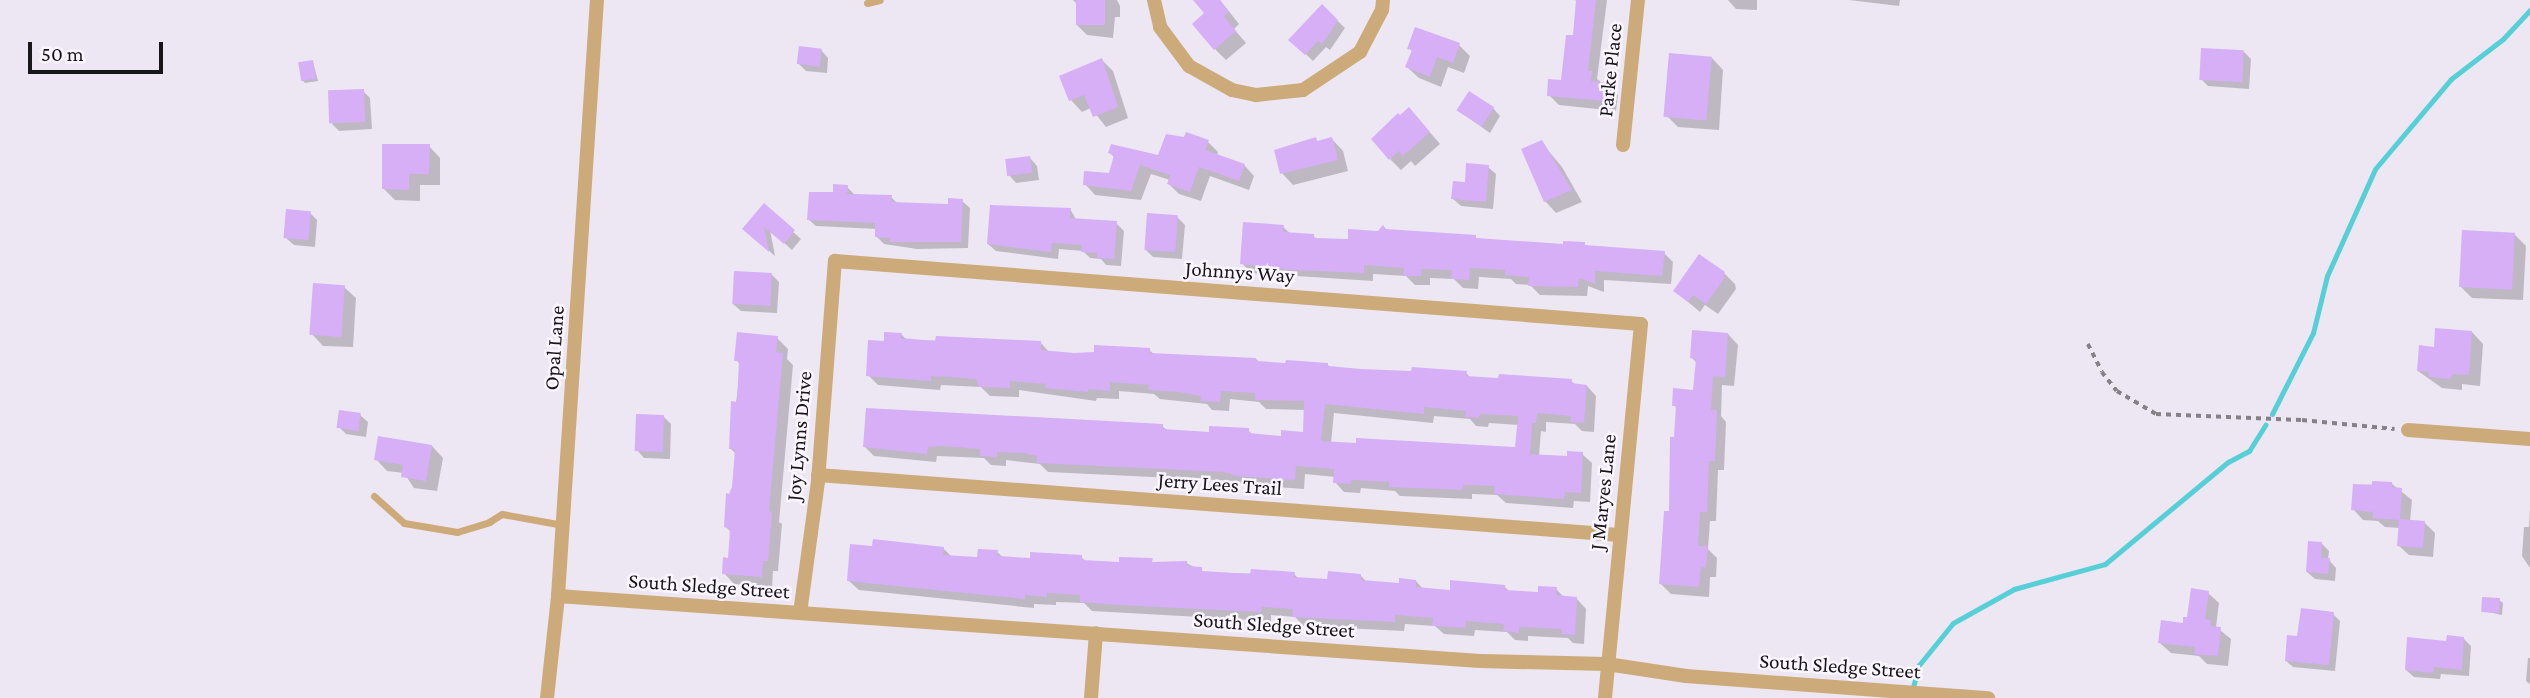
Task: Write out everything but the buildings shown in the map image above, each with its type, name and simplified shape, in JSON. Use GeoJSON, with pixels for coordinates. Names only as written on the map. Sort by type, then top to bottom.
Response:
{"type":"FeatureCollection","features":[{"type":"Feature","properties":{"kind":"street","name":"Opal Lane"},"geometry":{"type":"LineString","coordinates":[[547,698],[558,596],[597,0]]}},
{"type":"Feature","properties":{"kind":"street"},"geometry":{"type":"LineString","coordinates":[[1154,0],[1160,27],[1189,66],[1232,90],[1256,95],[1303,90],[1360,52],[1382,10],[1383,0]]}},
{"type":"Feature","properties":{"kind":"street","name":"Parke Place"},"geometry":{"type":"LineString","coordinates":[[1623,145],[1638,0]]}},
{"type":"Feature","properties":{"kind":"street","name":"Johnnys Way"},"geometry":{"type":"LineString","coordinates":[[835,261],[1642,324]]}},
{"type":"Feature","properties":{"kind":"street","name":"Joy Lynns Drive"},"geometry":{"type":"LineString","coordinates":[[800,613],[818,475],[835,261]]}},
{"type":"Feature","properties":{"kind":"street","name":"J Maryes Lane"},"geometry":{"type":"LineString","coordinates":[[1605,698],[1619,535],[1642,324]]}},
{"type":"Feature","properties":{"kind":"street"},"geometry":{"type":"LineString","coordinates":[[2408,430],[2530,439]]}},
{"type":"Feature","properties":{"kind":"street","name":"Jerry Lees Trail"},"geometry":{"type":"LineString","coordinates":[[818,475],[1619,535]]}},
{"type":"Feature","properties":{"kind":"street","name":"South Sledge Street"},"geometry":{"type":"LineString","coordinates":[[558,596],[1480,661],[1607,664],[1686,676],[1988,698]]}},
{"type":"Feature","properties":{"kind":"street"},"geometry":{"type":"LineString","coordinates":[[1091,698],[1096,634]]}},
{"type":"Feature","properties":{"kind":"lane"},"geometry":{"type":"LineString","coordinates":[[867,3],[880,0]]}},
{"type":"Feature","properties":{"kind":"lane"},"geometry":{"type":"LineString","coordinates":[[374,496],[404,523],[457,532],[489,522],[502,514],[563,525]]}},
{"type":"Feature","properties":{"kind":"path"},"geometry":{"type":"LineString","coordinates":[[2088,344],[2102,372],[2117,391],[2155,414],[2302,420],[2408,430]]}},
{"type":"Feature","properties":{"kind":"waterway"},"geometry":{"type":"LineString","coordinates":[[2272,414],[2313,333],[2327,276],[2375,169],[2451,79],[2503,39],[2530,10]]}},
{"type":"Feature","properties":{"kind":"waterway"},"geometry":{"type":"LineString","coordinates":[[1912,691],[1919,665],[1953,623],[2014,589],[2105,564],[2228,462],[2249,451],[2265,425]]}}]}
